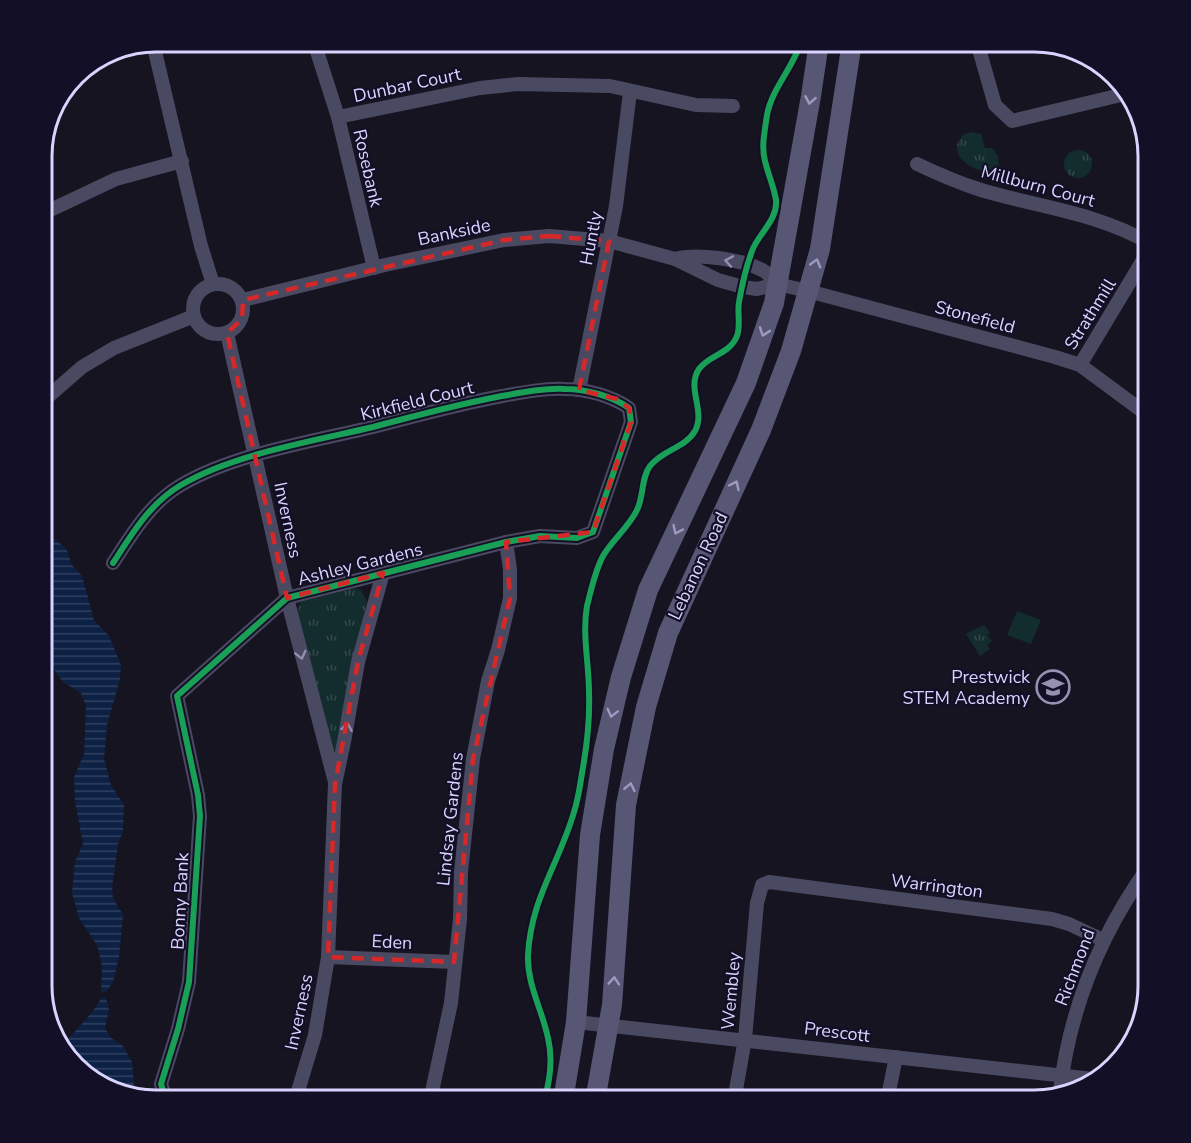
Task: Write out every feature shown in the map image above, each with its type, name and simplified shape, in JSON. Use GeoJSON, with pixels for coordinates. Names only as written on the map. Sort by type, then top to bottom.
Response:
{"type":"FeatureCollection","features":[{"type":"Feature","properties":{"kind":"main road","name":"Lebanon Road"},"geometry":{"type":"LineString","coordinates":[[565,1090],[576,1022],[590,835],[604,748],[621,677],[648,590],[746,383],[774,303],[818,52]]}},
{"type":"Feature","properties":{"kind":"main road","name":"Lebanon Road"},"geometry":{"type":"LineString","coordinates":[[598,1090],[609,1026],[626,805],[646,707],[668,633],[761,430],[791,351],[820,249],[850,52]]}},
{"type":"Feature","properties":{"kind":"street"},"geometry":{"type":"LineString","coordinates":[[155,52],[201,246],[213,284]]}},
{"type":"Feature","properties":{"kind":"street","name":"Rosebank"},"geometry":{"type":"LineString","coordinates":[[317,52],[338,117],[374,268]]}},
{"type":"Feature","properties":{"kind":"street"},"geometry":{"type":"LineString","coordinates":[[980,52],[995,105],[1012,121],[1118,96]]}},
{"type":"Feature","properties":{"kind":"street","name":"Dunbar Court"},"geometry":{"type":"LineString","coordinates":[[338,117],[490,87],[518,84],[610,86],[696,105],[733,106]]}},
{"type":"Feature","properties":{"kind":"street","name":"Huntly"},"geometry":{"type":"LineString","coordinates":[[579,390],[616,206],[630,92]]}},
{"type":"Feature","properties":{"kind":"street"},"geometry":{"type":"LineString","coordinates":[[53,209],[116,179],[182,161]]}},
{"type":"Feature","properties":{"kind":"street","name":"Millburn Court"},"geometry":{"type":"LineString","coordinates":[[917,164],[951,180],[1106,223],[1138,238]]}},
{"type":"Feature","properties":{"kind":"street","name":"Bankside"},"geometry":{"type":"LineString","coordinates":[[243,300],[374,268],[504,240],[549,236],[609,241],[675,259],[718,280],[743,287],[757,289],[777,284]]}},
{"type":"Feature","properties":{"kind":"street","name":"Bankside"},"geometry":{"type":"LineString","coordinates":[[675,259],[688,255],[748,264],[765,272],[777,284]]}},
{"type":"Feature","properties":{"kind":"street","name":"Strathmill"},"geometry":{"type":"LineString","coordinates":[[1080,365],[1138,268]]}},
{"type":"Feature","properties":{"kind":"street"},"geometry":{"type":"LineString","coordinates":[[222,283],[231,286],[243,300],[242,319],[236,328],[227,333],[207,332],[199,326],[194,316],[193,306],[196,296],[203,288],[213,284],[222,283]]}},
{"type":"Feature","properties":{"kind":"street","name":"Stonefield"},"geometry":{"type":"LineString","coordinates":[[777,284],[1080,365],[1138,408]]}},
{"type":"Feature","properties":{"kind":"street"},"geometry":{"type":"LineString","coordinates":[[53,392],[82,367],[114,348],[194,316]]}},
{"type":"Feature","properties":{"kind":"street","name":"Inverness"},"geometry":{"type":"LineString","coordinates":[[227,333],[287,598],[335,784]]}},
{"type":"Feature","properties":{"kind":"street","name":"Kirkfield Court"},"geometry":{"type":"LineString","coordinates":[[112,563],[148,512],[181,485],[205,473],[256,456],[484,399],[520,392],[564,388],[617,399],[629,408],[631,422],[597,523],[593,532],[585,536]]}},
{"type":"Feature","properties":{"kind":"street","name":"Ashley Gardens"},"geometry":{"type":"LineString","coordinates":[[177,696],[287,598],[506,543],[540,536],[577,538],[585,536]]}},
{"type":"Feature","properties":{"kind":"street","name":"Lindsay Gardens"},"geometry":{"type":"LineString","coordinates":[[432,1090],[451,1003],[460,919],[460,872],[473,759],[488,681],[510,598],[511,584],[506,543]]}},
{"type":"Feature","properties":{"kind":"street","name":"Inverness"},"geometry":{"type":"LineString","coordinates":[[298,1090],[315,1035],[328,957],[335,784],[358,662],[383,573]]}},
{"type":"Feature","properties":{"kind":"street","name":"Bonny Bank"},"geometry":{"type":"LineString","coordinates":[[163,1090],[161,1084],[178,1029],[189,982],[200,816],[198,795],[177,696]]}},
{"type":"Feature","properties":{"kind":"street","name":"Richmond"},"geometry":{"type":"LineString","coordinates":[[1060,1087],[1086,980],[1103,939],[1138,881]]}},
{"type":"Feature","properties":{"kind":"street","name":"Warrington"},"geometry":{"type":"LineString","coordinates":[[762,885],[769,882],[1052,919],[1103,939]]}},
{"type":"Feature","properties":{"kind":"street","name":"Wembley"},"geometry":{"type":"LineString","coordinates":[[736,1090],[745,1039],[758,903],[762,885]]}},
{"type":"Feature","properties":{"kind":"street","name":"Eden"},"geometry":{"type":"LineString","coordinates":[[328,957],[454,962]]}},
{"type":"Feature","properties":{"kind":"street","name":"Prescott"},"geometry":{"type":"LineString","coordinates":[[576,1022],[1084,1078]]}},
{"type":"Feature","properties":{"kind":"street"},"geometry":{"type":"LineString","coordinates":[[889,1090],[896,1057]]}},
{"type":"Feature","properties":{"kind":"highlighted area"},"geometry":{"type":"Polygon","coordinates":[[[549,236],[609,241],[579,390],[617,399],[629,408],[631,422],[593,532],[506,542],[510,598],[473,759],[454,962],[328,957],[335,784],[358,662],[383,573],[287,598],[227,333],[242,319],[243,300],[504,240],[549,236]]]}},
{"type":"Feature","properties":{"kind":"green space"},"geometry":{"type":"Polygon","coordinates":[[[972,132],[981,134],[985,148],[992,148],[998,156],[999,168],[987,171],[971,167],[959,156],[958,142],[964,134],[972,132]]]}},
{"type":"Feature","properties":{"kind":"green space"},"geometry":{"type":"Polygon","coordinates":[[[1078,150],[1088,154],[1092,164],[1088,174],[1078,178],[1068,174],[1064,164],[1068,154],[1078,150]]]}},
{"type":"Feature","properties":{"kind":"green space"},"geometry":{"type":"Polygon","coordinates":[[[355,588],[361,590],[367,601],[337,744],[335,750],[331,752],[298,612],[300,602],[355,588]]]}},
{"type":"Feature","properties":{"kind":"green space"},"geometry":{"type":"Polygon","coordinates":[[[1017,611],[1041,620],[1031,644],[1007,635],[1017,611]]]}},
{"type":"Feature","properties":{"kind":"green space"},"geometry":{"type":"Polygon","coordinates":[[[984,625],[992,641],[987,645],[990,649],[980,656],[966,634],[984,625]]]}},
{"type":"Feature","properties":{"kind":"water"},"geometry":{"type":"Polygon","coordinates":[[[53,538],[66,548],[72,565],[82,576],[94,620],[109,636],[121,665],[120,679],[107,725],[104,759],[111,785],[124,805],[123,831],[118,844],[112,887],[113,898],[123,915],[119,957],[113,982],[106,992],[101,992],[102,966],[97,945],[79,918],[72,892],[75,862],[83,844],[75,801],[74,777],[84,754],[86,706],[81,693],[63,682],[53,668],[53,538]]]}},
{"type":"Feature","properties":{"kind":"water"},"geometry":{"type":"Polygon","coordinates":[[[102,997],[106,998],[109,1010],[105,1028],[111,1038],[123,1046],[132,1062],[136,1089],[117,1083],[99,1073],[83,1060],[67,1040],[102,997]]]}},
{"type":"Feature","properties":{"kind":"cycle path"},"geometry":{"type":"LineString","coordinates":[[547,1090],[550,1046],[530,977],[528,955],[534,916],[568,831],[580,788],[589,712],[585,627],[587,606],[595,574],[603,556],[637,510],[645,476],[650,466],[661,456],[691,437],[695,431],[698,416],[694,384],[699,369],[708,360],[730,347],[737,336],[739,302],[748,263],[776,207],[763,150],[767,115],[773,96],[797,52]]}},
{"type":"Feature","properties":{"kind":"cycle path"},"geometry":{"type":"LineString","coordinates":[[113,563],[142,520],[170,492],[202,474],[249,457],[450,407],[531,391],[581,390],[599,394],[629,408],[631,422],[593,532],[577,538],[540,536],[506,542],[287,598],[177,696],[198,795],[200,816],[189,982],[178,1029],[161,1084],[163,1090]]}},
{"type":"Feature","properties":{"kind":"place","name":"Prestwick STEM Academy"},"geometry":{"type":"Point","coordinates":[1053,687]}}]}
